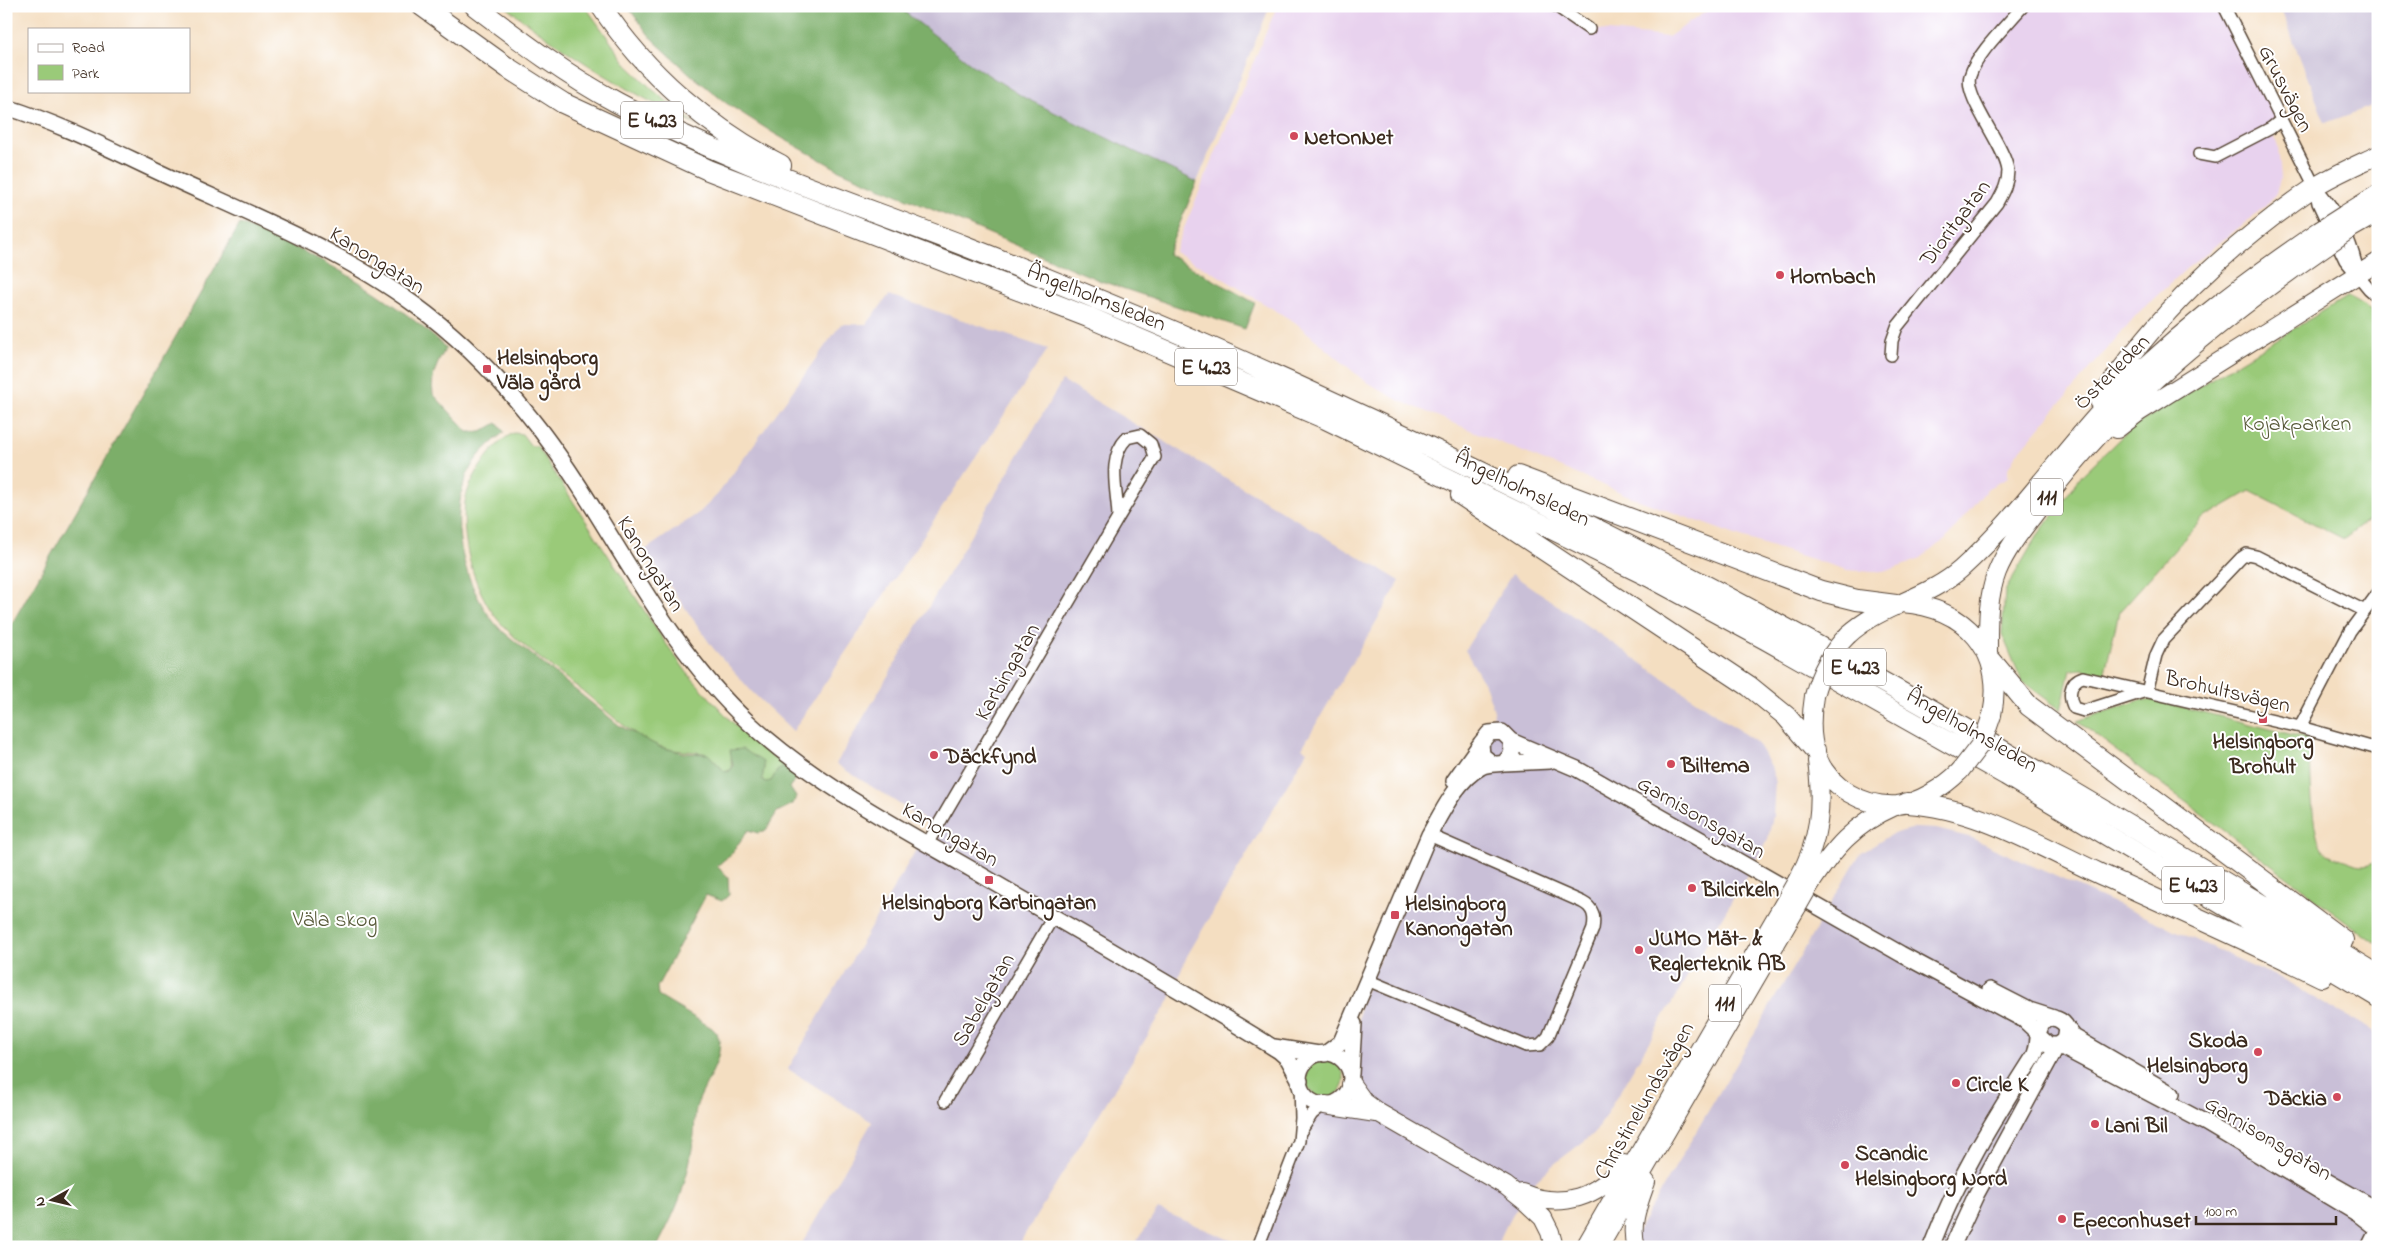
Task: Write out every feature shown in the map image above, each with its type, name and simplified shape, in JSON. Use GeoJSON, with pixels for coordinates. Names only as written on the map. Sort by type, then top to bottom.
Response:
{"type":"FeatureCollection","features":[{"type":"Feature","properties":{"kind":"highway"},"geometry":{"type":"LineString","coordinates":[[422,6],[508,68],[563,103],[598,118]]}},
{"type":"Feature","properties":{"kind":"highway","name":"E 4.23"},"geometry":{"type":"LineString","coordinates":[[446,6],[508,56],[598,118]]}},
{"type":"Feature","properties":{"kind":"highway","name":"E 4.23"},"geometry":{"type":"LineString","coordinates":[[476,6],[530,48],[614,101],[683,135],[846,202]]}},
{"type":"Feature","properties":{"kind":"highway"},"geometry":{"type":"LineString","coordinates":[[602,6],[642,59],[688,104],[740,142],[846,202]]}},
{"type":"Feature","properties":{"kind":"highway","name":"Ängelholmsleden"},"geometry":{"type":"LineString","coordinates":[[598,118],[708,170],[1096,320],[1326,419],[1650,577],[1772,643],[2107,834],[2378,997]]}},
{"type":"Feature","properties":{"kind":"highway","name":"Ängelholmsleden"},"geometry":{"type":"LineString","coordinates":[[846,202],[966,247],[1121,309],[1363,416],[1602,531],[1778,624],[2115,816],[2378,975]]}},
{"type":"Feature","properties":{"kind":"highway"},"geometry":{"type":"LineString","coordinates":[[1363,416],[1410,429],[1554,490],[1821,591],[1857,600],[1898,604]]}},
{"type":"Feature","properties":{"kind":"highway"},"geometry":{"type":"LineString","coordinates":[[1392,450],[1749,686],[1786,716],[1816,753]]}},
{"type":"Feature","properties":{"kind":"highway"},"geometry":{"type":"LineString","coordinates":[[1990,657],[2018,694],[2038,713],[2378,967]]}},
{"type":"Feature","properties":{"kind":"highway"},"geometry":{"type":"LineString","coordinates":[[1902,804],[1946,808],[2007,830],[2221,927],[2326,979],[2378,1009]]}},
{"type":"Feature","properties":{"kind":"main road"},"geometry":{"type":"LineString","coordinates":[[2075,452],[2120,369],[2168,310],[2229,252],[2315,187],[2378,155]]}},
{"type":"Feature","properties":{"kind":"main road","name":"Österleden"},"geometry":{"type":"LineString","coordinates":[[1898,604],[1940,585],[1961,569],[2075,452],[2123,388],[2177,337],[2249,279],[2323,238],[2347,222],[2378,194]]}},
{"type":"Feature","properties":{"kind":"main road","name":"Österleden"},"geometry":{"type":"LineString","coordinates":[[2347,222],[2378,213]]}},
{"type":"Feature","properties":{"kind":"main road"},"geometry":{"type":"LineString","coordinates":[[2075,452],[2378,262]]}},
{"type":"Feature","properties":{"kind":"main road","name":"Österleden"},"geometry":{"type":"LineString","coordinates":[[1990,657],[1988,622],[1992,589],[2004,557],[2061,479],[2075,452]]}},
{"type":"Feature","properties":{"kind":"main road"},"geometry":{"type":"LineString","coordinates":[[1898,604],[1936,609],[1954,617],[1966,626],[1990,657]]}},
{"type":"Feature","properties":{"kind":"main road","name":"111"},"geometry":{"type":"LineString","coordinates":[[1816,753],[1811,719],[1814,696],[1823,668],[1830,655],[1848,635],[1869,618],[1898,604]]}},
{"type":"Feature","properties":{"kind":"main road","name":"111"},"geometry":{"type":"LineString","coordinates":[[1902,804],[1932,792],[1960,772],[1982,741],[1992,715],[1994,680],[1990,657]]}},
{"type":"Feature","properties":{"kind":"main road"},"geometry":{"type":"LineString","coordinates":[[1816,753],[1830,778],[1846,792],[1864,800],[1902,804]]}},
{"type":"Feature","properties":{"kind":"main road","name":"Christinelundsvägen"},"geometry":{"type":"LineString","coordinates":[[1804,882],[1818,825],[1820,796],[1816,753]]}},
{"type":"Feature","properties":{"kind":"main road","name":"Christinelundsvägen"},"geometry":{"type":"LineString","coordinates":[[1585,1247],[1665,1106],[1804,882],[1855,828],[1875,814],[1902,804]]}},
{"type":"Feature","properties":{"kind":"main road","name":"Christinelundsvägen"},"geometry":{"type":"LineString","coordinates":[[1599,1247],[1696,1079],[1791,903]]}},
{"type":"Feature","properties":{"kind":"main road"},"geometry":{"type":"LineString","coordinates":[[1636,1247],[1635,1223],[1641,1197],[1696,1079]]}},
{"type":"Feature","properties":{"kind":"main road"},"geometry":{"type":"LineString","coordinates":[[1351,1081],[1364,1102],[1379,1113],[1506,1186],[1530,1197],[1553,1202],[1586,1196],[1616,1175],[1665,1106]]}},
{"type":"Feature","properties":{"kind":"main road"},"geometry":{"type":"LineString","coordinates":[[1324,1105],[1379,1113]]}},
{"type":"Feature","properties":{"kind":"main road"},"geometry":{"type":"LineString","coordinates":[[1506,1186],[1539,1212],[1550,1232],[1554,1247]]}},
{"type":"Feature","properties":{"kind":"street"},"geometry":{"type":"LineString","coordinates":[[1556,6],[1588,29]]}},
{"type":"Feature","properties":{"kind":"street","name":"Dioritgatan"},"geometry":{"type":"LineString","coordinates":[[1891,355],[1892,341],[1897,327],[1997,203],[2006,185],[2008,169],[1971,92],[1969,78],[1977,61],[2023,6]]}},
{"type":"Feature","properties":{"kind":"street","name":"Grusvägen"},"geometry":{"type":"LineString","coordinates":[[2224,6],[2315,187],[2327,199],[2355,254],[2358,274],[2368,289],[2378,297]]}},
{"type":"Feature","properties":{"kind":"street","name":"Kanongatan"},"geometry":{"type":"LineString","coordinates":[[6,107],[97,143],[321,247],[416,306],[473,355],[532,421],[579,488],[665,625],[722,696],[784,754],[927,844],[1272,1046],[1288,1058],[1300,1082]]}},
{"type":"Feature","properties":{"kind":"street"},"geometry":{"type":"LineString","coordinates":[[2199,154],[2215,157],[2271,128],[2281,120]]}},
{"type":"Feature","properties":{"kind":"street","name":"Karbingatan"},"geometry":{"type":"LineString","coordinates":[[927,844],[1155,457],[1151,444],[1140,435],[1127,438],[1120,446],[1116,455],[1115,478],[1118,518]]}},
{"type":"Feature","properties":{"kind":"street","name":"Brohultsvägen"},"geometry":{"type":"LineString","coordinates":[[2145,692],[2156,655],[2163,640],[2247,554],[2256,556],[2363,610]]}},
{"type":"Feature","properties":{"kind":"street","name":"Brohultsvägen"},"geometry":{"type":"LineString","coordinates":[[2300,727],[2350,631],[2363,610],[2378,593]]}},
{"type":"Feature","properties":{"kind":"street","name":"Brohultsvägen"},"geometry":{"type":"LineString","coordinates":[[2145,692],[2084,712],[2074,708],[2070,694],[2075,681],[2083,677],[2300,727],[2378,749]]}},
{"type":"Feature","properties":{"kind":"street","name":"Garnisonsgatan"},"geometry":{"type":"LineString","coordinates":[[1322,1054],[1342,1042],[1430,835],[1445,806],[1451,785],[1489,733],[1502,732],[1511,741],[1542,752],[1588,776],[1901,954],[2024,1020],[2049,1045],[2057,1045],[2206,1124],[2377,1227]]}},
{"type":"Feature","properties":{"kind":"street"},"geometry":{"type":"LineString","coordinates":[[1481,743],[1482,756],[1498,763],[1512,753],[1511,741]]}},
{"type":"Feature","properties":{"kind":"street","name":"Garnisonsgatan"},"geometry":{"type":"LineString","coordinates":[[1445,806],[1472,774],[1498,763],[1531,760],[1559,762]]}},
{"type":"Feature","properties":{"kind":"street"},"geometry":{"type":"LineString","coordinates":[[1367,980],[1526,1046],[1540,1045],[1548,1037],[1593,929],[1594,914],[1582,902],[1430,835]]}},
{"type":"Feature","properties":{"kind":"street","name":"Sabelgatan"},"geometry":{"type":"LineString","coordinates":[[945,1101],[1053,918]]}},
{"type":"Feature","properties":{"kind":"street","name":"Garnisonsgatan"},"geometry":{"type":"LineString","coordinates":[[1901,954],[1936,965],[2029,1010],[2062,1021],[2074,1038],[2378,1210]]}},
{"type":"Feature","properties":{"kind":"street","name":"Garnisonsgatan"},"geometry":{"type":"LineString","coordinates":[[1351,1081],[1352,1042],[1358,1003]]}},
{"type":"Feature","properties":{"kind":"street"},"geometry":{"type":"LineString","coordinates":[[1931,1247],[1958,1183],[2006,1098],[2034,1055],[2043,1022],[2054,1018]]}},
{"type":"Feature","properties":{"kind":"street"},"geometry":{"type":"LineString","coordinates":[[1952,1247],[1976,1195],[2057,1045],[2066,1037],[2067,1028]]}},
{"type":"Feature","properties":{"kind":"street","name":"Kanongatan"},"geometry":{"type":"LineString","coordinates":[[1272,1046],[1322,1054]]}},
{"type":"Feature","properties":{"kind":"street"},"geometry":{"type":"LineString","coordinates":[[1258,1247],[1284,1183],[1300,1133],[1312,1114],[1324,1105],[1339,1101],[1344,1097],[1351,1081],[1343,1060],[1322,1054],[1305,1064],[1300,1082],[1300,1133]]}},
{"type":"Feature","properties":{"kind":"street"},"geometry":{"type":"LineString","coordinates":[[1300,1082],[1306,1096],[1324,1105]]}},
{"type":"Feature","properties":{"kind":"street"},"geometry":{"type":"LineString","coordinates":[[2367,1247],[2377,1227]]}},
{"type":"Feature","properties":{"kind":"shaded area"},"geometry":{"type":"Polygon","coordinates":[[[897,6],[1270,6],[1197,182],[1025,98],[974,66],[897,6]]]}},
{"type":"Feature","properties":{"kind":"shaded area"},"geometry":{"type":"Polygon","coordinates":[[[1277,6],[1556,6],[1589,29],[1668,37],[1714,6],[2224,6],[2281,120],[2271,128],[2278,147],[2281,177],[2276,193],[2264,208],[2187,268],[2138,313],[2015,456],[2008,468],[2008,478],[1988,488],[1945,540],[1918,560],[1890,570],[1873,572],[1847,570],[1741,537],[1639,500],[1398,400],[1362,379],[1296,323],[1214,273],[1174,252],[1277,6]]]}},
{"type":"Feature","properties":{"kind":"shaded area"},"geometry":{"type":"Polygon","coordinates":[[[2280,6],[2378,6],[2378,104],[2325,123],[2280,6]]]}},
{"type":"Feature","properties":{"kind":"shaded area"},"geometry":{"type":"Polygon","coordinates":[[[889,295],[1048,349],[793,731],[753,693],[713,648],[645,550],[700,512],[718,494],[841,324],[867,324],[889,295]]]}},
{"type":"Feature","properties":{"kind":"shaded area"},"geometry":{"type":"Polygon","coordinates":[[[1062,381],[1400,581],[1302,748],[1307,751],[1187,956],[1169,1001],[1017,1247],[800,1247],[872,1122],[788,1069],[931,824],[836,764],[1062,381]]]}},
{"type":"Feature","properties":{"kind":"shaded area"},"geometry":{"type":"Polygon","coordinates":[[[1512,574],[1756,742],[1771,766],[1775,780],[1773,816],[1768,839],[1596,1132],[1553,1165],[1536,1181],[1510,1218],[1496,1247],[1261,1247],[1303,1134],[1320,1111],[1371,1114],[1353,1078],[1360,1004],[1434,833],[1489,754],[1494,711],[1486,687],[1465,650],[1512,574]]]}},
{"type":"Feature","properties":{"kind":"shaded area"},"geometry":{"type":"Polygon","coordinates":[[[1915,828],[1936,829],[1969,837],[2286,981],[2378,1034],[2378,1247],[1628,1247],[1860,854],[1892,834],[1915,828]]]}},
{"type":"Feature","properties":{"kind":"shaded area"},"geometry":{"type":"Polygon","coordinates":[[[1158,1209],[1246,1247],[1133,1247],[1158,1209]]]}},
{"type":"Feature","properties":{"kind":"green space"},"geometry":{"type":"Polygon","coordinates":[[[505,6],[585,6],[627,65],[653,90],[696,125],[598,71],[528,24],[505,6]]]}},
{"type":"Feature","properties":{"kind":"green space"},"geometry":{"type":"Polygon","coordinates":[[[627,6],[897,6],[974,66],[1025,98],[1197,182],[1167,254],[1255,303],[1245,329],[1101,281],[839,170],[775,134],[726,103],[689,73],[652,39],[627,6]]]}},
{"type":"Feature","properties":{"kind":"green space","name":"Väla skog"},"geometry":{"type":"Polygon","coordinates":[[[240,224],[323,261],[375,292],[399,309],[446,348],[434,375],[433,394],[468,432],[481,432],[497,423],[504,432],[477,458],[470,469],[463,488],[459,509],[462,554],[468,575],[477,596],[501,630],[620,726],[660,747],[684,753],[708,754],[725,772],[730,771],[733,766],[730,750],[743,749],[763,762],[762,779],[766,782],[771,781],[777,771],[784,766],[797,776],[790,788],[796,797],[793,804],[777,812],[766,830],[758,833],[748,830],[731,854],[717,866],[728,878],[729,895],[722,901],[706,895],[657,987],[658,996],[712,1028],[718,1036],[720,1045],[714,1067],[696,1108],[691,1153],[682,1192],[657,1247],[6,1247],[6,634],[240,224]]]}},
{"type":"Feature","properties":{"kind":"green space","name":"Kojakparken"},"geometry":{"type":"Polygon","coordinates":[[[2348,296],[2378,314],[2378,513],[2344,539],[2250,491],[2202,519],[2119,612],[2103,680],[2083,669],[2070,670],[2061,710],[2022,681],[2002,634],[2005,591],[2037,536],[2083,474],[2132,427],[2348,296]]]}},
{"type":"Feature","properties":{"kind":"green space"},"geometry":{"type":"Polygon","coordinates":[[[514,433],[522,434],[531,446],[537,446],[662,638],[688,674],[731,721],[784,766],[777,771],[771,781],[766,782],[762,779],[763,762],[731,758],[732,769],[725,772],[708,754],[666,748],[639,736],[528,649],[507,630],[489,608],[476,579],[467,548],[464,517],[465,502],[471,483],[483,462],[498,444],[514,433]]]}},
{"type":"Feature","properties":{"kind":"green space"},"geometry":{"type":"Polygon","coordinates":[[[2141,700],[2154,700],[2310,739],[2313,816],[2320,844],[2328,854],[2358,864],[2365,865],[2378,858],[2378,945],[2077,721],[2141,700]]]}},
{"type":"Feature","properties":{"kind":"green space"},"geometry":{"type":"Polygon","coordinates":[[[1325,1060],[1338,1066],[1344,1079],[1338,1092],[1325,1098],[1312,1092],[1306,1079],[1312,1066],[1325,1060]]]}},
{"type":"Feature","properties":{"kind":"place","name":"NetOnNet"},"geometry":{"type":"Point","coordinates":[1294,136]}},
{"type":"Feature","properties":{"kind":"place","name":"Hornbach"},"geometry":{"type":"Point","coordinates":[1780,275]}},
{"type":"Feature","properties":{"kind":"place","name":"Helsingborg Väla gård"},"geometry":{"type":"Point","coordinates":[487,369]}},
{"type":"Feature","properties":{"kind":"place","name":"Helsingborg Brohult"},"geometry":{"type":"Point","coordinates":[2263,719]}},
{"type":"Feature","properties":{"kind":"place","name":"Däckfynd"},"geometry":{"type":"Point","coordinates":[934,755]}},
{"type":"Feature","properties":{"kind":"place","name":"Biltema"},"geometry":{"type":"Point","coordinates":[1671,764]}},
{"type":"Feature","properties":{"kind":"place","name":"Helsingborg Karbingatan"},"geometry":{"type":"Point","coordinates":[989,880]}},
{"type":"Feature","properties":{"kind":"place","name":"Bilcirkeln"},"geometry":{"type":"Point","coordinates":[1692,888]}},
{"type":"Feature","properties":{"kind":"place","name":"Helsingborg Kanongatan"},"geometry":{"type":"Point","coordinates":[1395,915]}},
{"type":"Feature","properties":{"kind":"place","name":"JUMO Mät- & Reglerteknik AB"},"geometry":{"type":"Point","coordinates":[1639,950]}},
{"type":"Feature","properties":{"kind":"place","name":"Skoda Helsingborg"},"geometry":{"type":"Point","coordinates":[2258,1052]}},
{"type":"Feature","properties":{"kind":"place","name":"Circle K"},"geometry":{"type":"Point","coordinates":[1956,1083]}},
{"type":"Feature","properties":{"kind":"place","name":"Däckia"},"geometry":{"type":"Point","coordinates":[2337,1097]}},
{"type":"Feature","properties":{"kind":"place","name":"Lani Bil"},"geometry":{"type":"Point","coordinates":[2095,1124]}},
{"type":"Feature","properties":{"kind":"place","name":"Scandic Helsingborg Nord"},"geometry":{"type":"Point","coordinates":[1845,1165]}},
{"type":"Feature","properties":{"kind":"place","name":"Epeconhuset"},"geometry":{"type":"Point","coordinates":[2062,1219]}}]}
